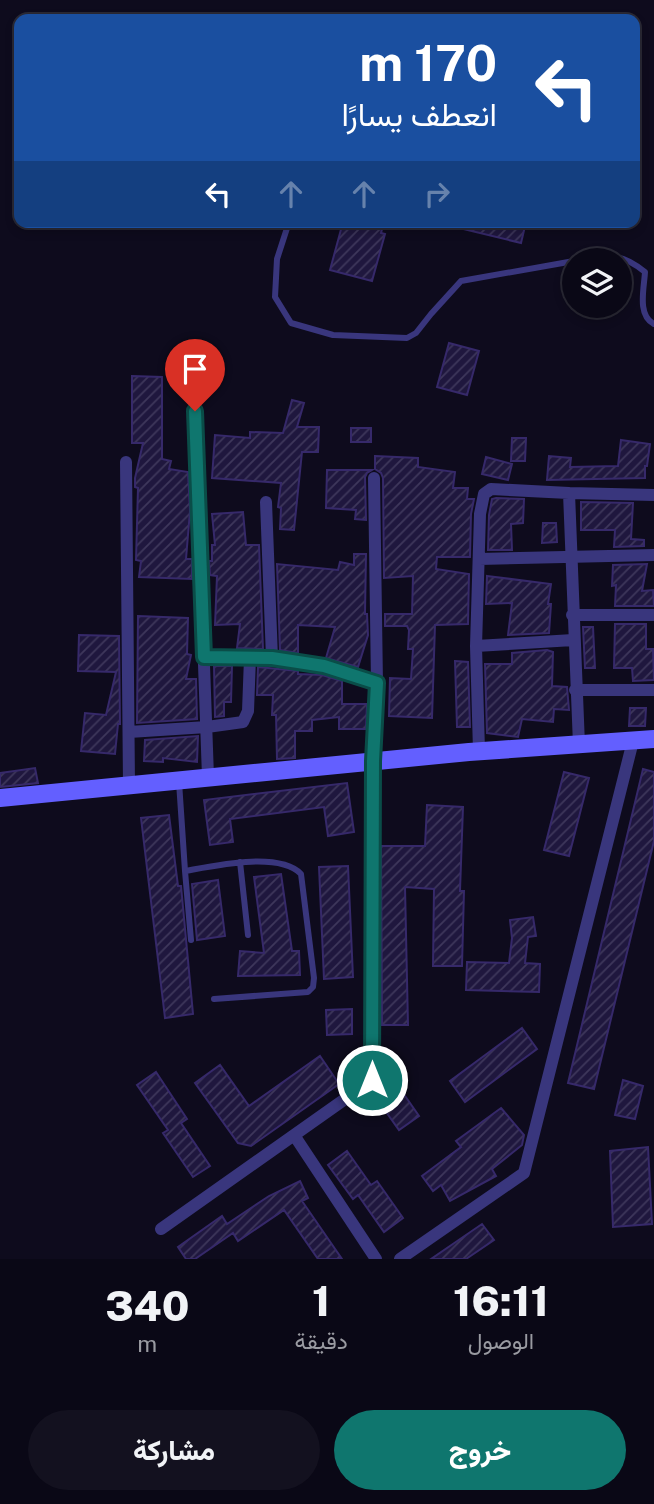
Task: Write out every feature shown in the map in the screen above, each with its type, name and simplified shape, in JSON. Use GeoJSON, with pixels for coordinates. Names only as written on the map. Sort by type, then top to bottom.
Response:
{"type":"FeatureCollection","features":[{"type":"Feature","properties":{"kind":"main road"},"geometry":{"type":"LineString","coordinates":[[0,798],[479,751],[654,739]]}},
{"type":"Feature","properties":{"kind":"street"},"geometry":{"type":"LineString","coordinates":[[195,411],[208,777]]}},
{"type":"Feature","properties":{"kind":"street"},"geometry":{"type":"LineString","coordinates":[[126,461],[129,785]]}},
{"type":"Feature","properties":{"kind":"street"},"geometry":{"type":"LineString","coordinates":[[161,1229],[372,1080],[373,761],[377,683],[374,478]]}},
{"type":"Feature","properties":{"kind":"street"},"geometry":{"type":"LineString","coordinates":[[479,751],[477,646],[480,513],[484,494],[491,489],[654,495]]}},
{"type":"Feature","properties":{"kind":"street"},"geometry":{"type":"LineString","coordinates":[[569,493],[579,745]]}},
{"type":"Feature","properties":{"kind":"street"},"geometry":{"type":"LineString","coordinates":[[266,502],[272,658]]}},
{"type":"Feature","properties":{"kind":"street"},"geometry":{"type":"LineString","coordinates":[[479,559],[654,555]]}},
{"type":"Feature","properties":{"kind":"street"},"geometry":{"type":"LineString","coordinates":[[572,615],[654,615]]}},
{"type":"Feature","properties":{"kind":"street"},"geometry":{"type":"LineString","coordinates":[[477,646],[573,640]]}},
{"type":"Feature","properties":{"kind":"street"},"geometry":{"type":"LineString","coordinates":[[204,657],[272,658],[324,666],[377,683]]}},
{"type":"Feature","properties":{"kind":"street"},"geometry":{"type":"LineString","coordinates":[[128,732],[243,722],[248,711],[250,658]]}},
{"type":"Feature","properties":{"kind":"street"},"geometry":{"type":"LineString","coordinates":[[575,690],[654,690]]}},
{"type":"Feature","properties":{"kind":"street"},"geometry":{"type":"LineString","coordinates":[[400,1259],[524,1173],[633,741]]}},
{"type":"Feature","properties":{"kind":"street"},"geometry":{"type":"LineString","coordinates":[[294,1135],[376,1259]]}},
{"type":"Feature","properties":{"kind":"lane"},"geometry":{"type":"LineString","coordinates":[[287,228],[277,259],[275,297],[291,323],[333,335],[407,338],[416,333],[461,281],[562,263]]}},
{"type":"Feature","properties":{"kind":"lane"},"geometry":{"type":"LineString","coordinates":[[632,262],[645,272],[643,308],[648,321],[654,324]]}},
{"type":"Feature","properties":{"kind":"lane"},"geometry":{"type":"LineString","coordinates":[[179,780],[191,940]]}},
{"type":"Feature","properties":{"kind":"lane"},"geometry":{"type":"LineString","coordinates":[[185,871],[240,862],[286,864],[295,867],[301,874],[313,986],[308,992],[214,999]]}},
{"type":"Feature","properties":{"kind":"lane"},"geometry":{"type":"LineString","coordinates":[[240,862],[248,935]]}},
{"type":"Feature","properties":{"kind":"building"},"geometry":{"type":"Polygon","coordinates":[[[341,228],[382,228],[381,233],[385,234],[372,281],[330,270],[341,228]]]}},
{"type":"Feature","properties":{"kind":"building"},"geometry":{"type":"Polygon","coordinates":[[[459,228],[525,228],[521,243],[459,228]]]}},
{"type":"Feature","properties":{"kind":"building"},"geometry":{"type":"Polygon","coordinates":[[[449,343],[479,351],[467,395],[437,387],[449,343]]]}},
{"type":"Feature","properties":{"kind":"building"},"geometry":{"type":"Polygon","coordinates":[[[132,376],[162,377],[162,459],[171,461],[169,469],[188,472],[190,511],[186,559],[192,559],[192,579],[139,577],[141,561],[136,560],[138,488],[135,487],[135,478],[143,443],[132,443],[132,376]]]}},
{"type":"Feature","properties":{"kind":"building"},"geometry":{"type":"Polygon","coordinates":[[[292,400],[304,403],[297,427],[319,427],[318,452],[302,452],[294,530],[280,529],[281,508],[278,507],[281,483],[212,478],[215,435],[250,438],[250,432],[283,433],[292,400]]]}},
{"type":"Feature","properties":{"kind":"building"},"geometry":{"type":"Polygon","coordinates":[[[351,428],[371,428],[371,442],[351,442],[351,428]]]}},
{"type":"Feature","properties":{"kind":"building"},"geometry":{"type":"Polygon","coordinates":[[[512,438],[526,438],[525,461],[511,461],[512,438]]]}},
{"type":"Feature","properties":{"kind":"building"},"geometry":{"type":"Polygon","coordinates":[[[621,440],[650,444],[645,478],[547,480],[549,456],[571,458],[570,467],[618,466],[621,440]]]}},
{"type":"Feature","properties":{"kind":"building"},"geometry":{"type":"Polygon","coordinates":[[[375,456],[418,458],[418,467],[455,472],[453,488],[468,488],[467,499],[474,499],[470,557],[437,557],[436,569],[469,574],[468,624],[435,625],[432,718],[389,716],[390,678],[411,679],[413,649],[408,649],[407,626],[385,626],[385,614],[412,614],[413,576],[384,578],[383,478],[375,469],[375,456]]]}},
{"type":"Feature","properties":{"kind":"building"},"geometry":{"type":"Polygon","coordinates":[[[486,457],[512,464],[508,480],[482,474],[486,457]]]}},
{"type":"Feature","properties":{"kind":"building"},"geometry":{"type":"Polygon","coordinates":[[[327,470],[372,470],[365,477],[366,520],[355,519],[356,510],[326,508],[327,470]]]}},
{"type":"Feature","properties":{"kind":"building"},"geometry":{"type":"Polygon","coordinates":[[[492,499],[524,499],[523,523],[511,524],[512,550],[488,550],[489,515],[492,499]]]}},
{"type":"Feature","properties":{"kind":"building"},"geometry":{"type":"Polygon","coordinates":[[[581,502],[633,503],[631,539],[644,540],[644,546],[614,547],[615,530],[581,530],[581,502]]]}},
{"type":"Feature","properties":{"kind":"building"},"geometry":{"type":"Polygon","coordinates":[[[243,512],[246,545],[259,545],[263,649],[237,648],[240,624],[215,625],[217,576],[210,575],[209,561],[212,561],[212,545],[215,545],[212,514],[243,512]]]}},
{"type":"Feature","properties":{"kind":"building"},"geometry":{"type":"Polygon","coordinates":[[[543,523],[556,523],[557,542],[542,543],[543,523]]]}},
{"type":"Feature","properties":{"kind":"building"},"geometry":{"type":"Polygon","coordinates":[[[354,554],[366,554],[365,614],[368,635],[358,667],[326,658],[335,627],[298,625],[298,653],[280,650],[277,564],[338,570],[340,562],[354,565],[354,554]]]}},
{"type":"Feature","properties":{"kind":"building"},"geometry":{"type":"Polygon","coordinates":[[[647,564],[642,591],[653,590],[654,606],[615,606],[613,565],[647,564]]]}},
{"type":"Feature","properties":{"kind":"building"},"geometry":{"type":"Polygon","coordinates":[[[487,576],[551,584],[548,604],[551,604],[549,633],[508,635],[512,603],[486,604],[487,576]]]}},
{"type":"Feature","properties":{"kind":"building"},"geometry":{"type":"Polygon","coordinates":[[[138,616],[188,618],[187,654],[191,655],[186,679],[196,679],[197,719],[137,723],[138,616]]]}},
{"type":"Feature","properties":{"kind":"building"},"geometry":{"type":"Polygon","coordinates":[[[615,624],[646,624],[646,649],[653,649],[654,680],[633,681],[632,668],[614,668],[615,624]]]}},
{"type":"Feature","properties":{"kind":"building"},"geometry":{"type":"Polygon","coordinates":[[[583,627],[593,627],[595,668],[585,668],[583,627]]]}},
{"type":"Feature","properties":{"kind":"building"},"geometry":{"type":"Polygon","coordinates":[[[79,635],[119,636],[120,724],[115,754],[81,751],[85,713],[106,715],[116,672],[78,671],[79,635]]]}},
{"type":"Feature","properties":{"kind":"building"},"geometry":{"type":"Polygon","coordinates":[[[547,650],[553,652],[552,686],[567,687],[569,710],[554,709],[553,722],[522,719],[518,737],[487,733],[485,664],[512,664],[512,653],[547,650]]]}},
{"type":"Feature","properties":{"kind":"building"},"geometry":{"type":"Polygon","coordinates":[[[455,661],[468,662],[470,727],[457,727],[455,661]]]}},
{"type":"Feature","properties":{"kind":"building"},"geometry":{"type":"Polygon","coordinates":[[[214,666],[232,666],[231,702],[224,702],[224,716],[215,717],[214,666]]]}},
{"type":"Feature","properties":{"kind":"building"},"geometry":{"type":"Polygon","coordinates":[[[258,667],[322,675],[342,681],[342,704],[367,704],[366,729],[339,729],[339,717],[312,720],[312,731],[295,731],[295,758],[277,759],[276,715],[272,715],[273,695],[257,695],[258,667]]]}},
{"type":"Feature","properties":{"kind":"building"},"geometry":{"type":"Polygon","coordinates":[[[630,708],[646,708],[645,726],[629,726],[630,708]]]}},
{"type":"Feature","properties":{"kind":"building"},"geometry":{"type":"Polygon","coordinates":[[[198,736],[197,762],[163,758],[163,762],[144,761],[145,740],[198,736]]]}},
{"type":"Feature","properties":{"kind":"building"},"geometry":{"type":"Polygon","coordinates":[[[35,768],[38,783],[0,787],[0,773],[35,768]]]}},
{"type":"Feature","properties":{"kind":"building"},"geometry":{"type":"Polygon","coordinates":[[[643,769],[654,772],[654,841],[594,1089],[568,1083],[643,769]]]}},
{"type":"Feature","properties":{"kind":"building"},"geometry":{"type":"Polygon","coordinates":[[[564,772],[589,778],[569,856],[544,850],[564,772]]]}},
{"type":"Feature","properties":{"kind":"building"},"geometry":{"type":"Polygon","coordinates":[[[347,783],[354,832],[328,836],[324,807],[230,819],[233,842],[210,845],[204,800],[347,783]]]}},
{"type":"Feature","properties":{"kind":"building"},"geometry":{"type":"Polygon","coordinates":[[[427,805],[463,807],[460,891],[464,891],[462,966],[433,966],[434,889],[405,887],[408,1025],[382,1025],[381,846],[425,846],[427,805]]]}},
{"type":"Feature","properties":{"kind":"building"},"geometry":{"type":"Polygon","coordinates":[[[169,815],[178,886],[181,886],[193,1014],[165,1018],[141,818],[169,815]]]}},
{"type":"Feature","properties":{"kind":"building"},"geometry":{"type":"Polygon","coordinates":[[[348,866],[353,977],[324,979],[319,867],[348,866]]]}},
{"type":"Feature","properties":{"kind":"building"},"geometry":{"type":"Polygon","coordinates":[[[281,874],[292,951],[299,951],[300,975],[238,976],[240,951],[264,953],[254,877],[281,874]]]}},
{"type":"Feature","properties":{"kind":"building"},"geometry":{"type":"Polygon","coordinates":[[[218,880],[225,936],[197,940],[192,884],[218,880]]]}},
{"type":"Feature","properties":{"kind":"building"},"geometry":{"type":"Polygon","coordinates":[[[533,917],[536,936],[528,937],[525,963],[540,964],[539,992],[466,990],[467,962],[509,963],[512,938],[510,920],[533,917]]]}},
{"type":"Feature","properties":{"kind":"building"},"geometry":{"type":"Polygon","coordinates":[[[352,1009],[352,1034],[327,1035],[326,1010],[352,1009]]]}},
{"type":"Feature","properties":{"kind":"building"},"geometry":{"type":"Polygon","coordinates":[[[522,1028],[537,1049],[465,1102],[450,1081],[522,1028]]]}},
{"type":"Feature","properties":{"kind":"building"},"geometry":{"type":"Polygon","coordinates":[[[320,1056],[339,1084],[251,1146],[238,1143],[195,1083],[220,1065],[249,1106],[320,1056]]]}},
{"type":"Feature","properties":{"kind":"building"},"geometry":{"type":"Polygon","coordinates":[[[156,1072],[187,1119],[181,1123],[210,1166],[193,1177],[163,1133],[168,1130],[137,1085],[156,1072]]]}},
{"type":"Feature","properties":{"kind":"building"},"geometry":{"type":"Polygon","coordinates":[[[394,1080],[419,1116],[399,1130],[374,1095],[394,1080]]]}},
{"type":"Feature","properties":{"kind":"building"},"geometry":{"type":"Polygon","coordinates":[[[623,1080],[643,1086],[635,1119],[615,1115],[623,1080]]]}},
{"type":"Feature","properties":{"kind":"building"},"geometry":{"type":"Polygon","coordinates":[[[501,1108],[524,1135],[522,1145],[492,1169],[496,1176],[450,1201],[441,1185],[433,1191],[422,1176],[461,1147],[456,1141],[501,1108]]]}},
{"type":"Feature","properties":{"kind":"building"},"geometry":{"type":"Polygon","coordinates":[[[648,1147],[652,1224],[613,1227],[610,1151],[648,1147]]]}},
{"type":"Feature","properties":{"kind":"building"},"geometry":{"type":"Polygon","coordinates":[[[347,1151],[371,1185],[377,1181],[403,1218],[384,1232],[358,1195],[353,1199],[328,1165],[347,1151]]]}},
{"type":"Feature","properties":{"kind":"building"},"geometry":{"type":"Polygon","coordinates":[[[300,1181],[308,1198],[302,1201],[342,1259],[318,1259],[284,1210],[238,1241],[233,1233],[195,1259],[186,1259],[178,1247],[222,1216],[227,1224],[269,1196],[300,1181]]]}},
{"type":"Feature","properties":{"kind":"building"},"geometry":{"type":"Polygon","coordinates":[[[482,1224],[494,1240],[466,1259],[431,1259],[482,1224]]]}},
{"type":"Feature","properties":{"kind":"route"},"geometry":{"type":"LineString","coordinates":[[195,411],[204,657],[272,658],[324,666],[377,683],[373,761],[372,1080]]}}]}
